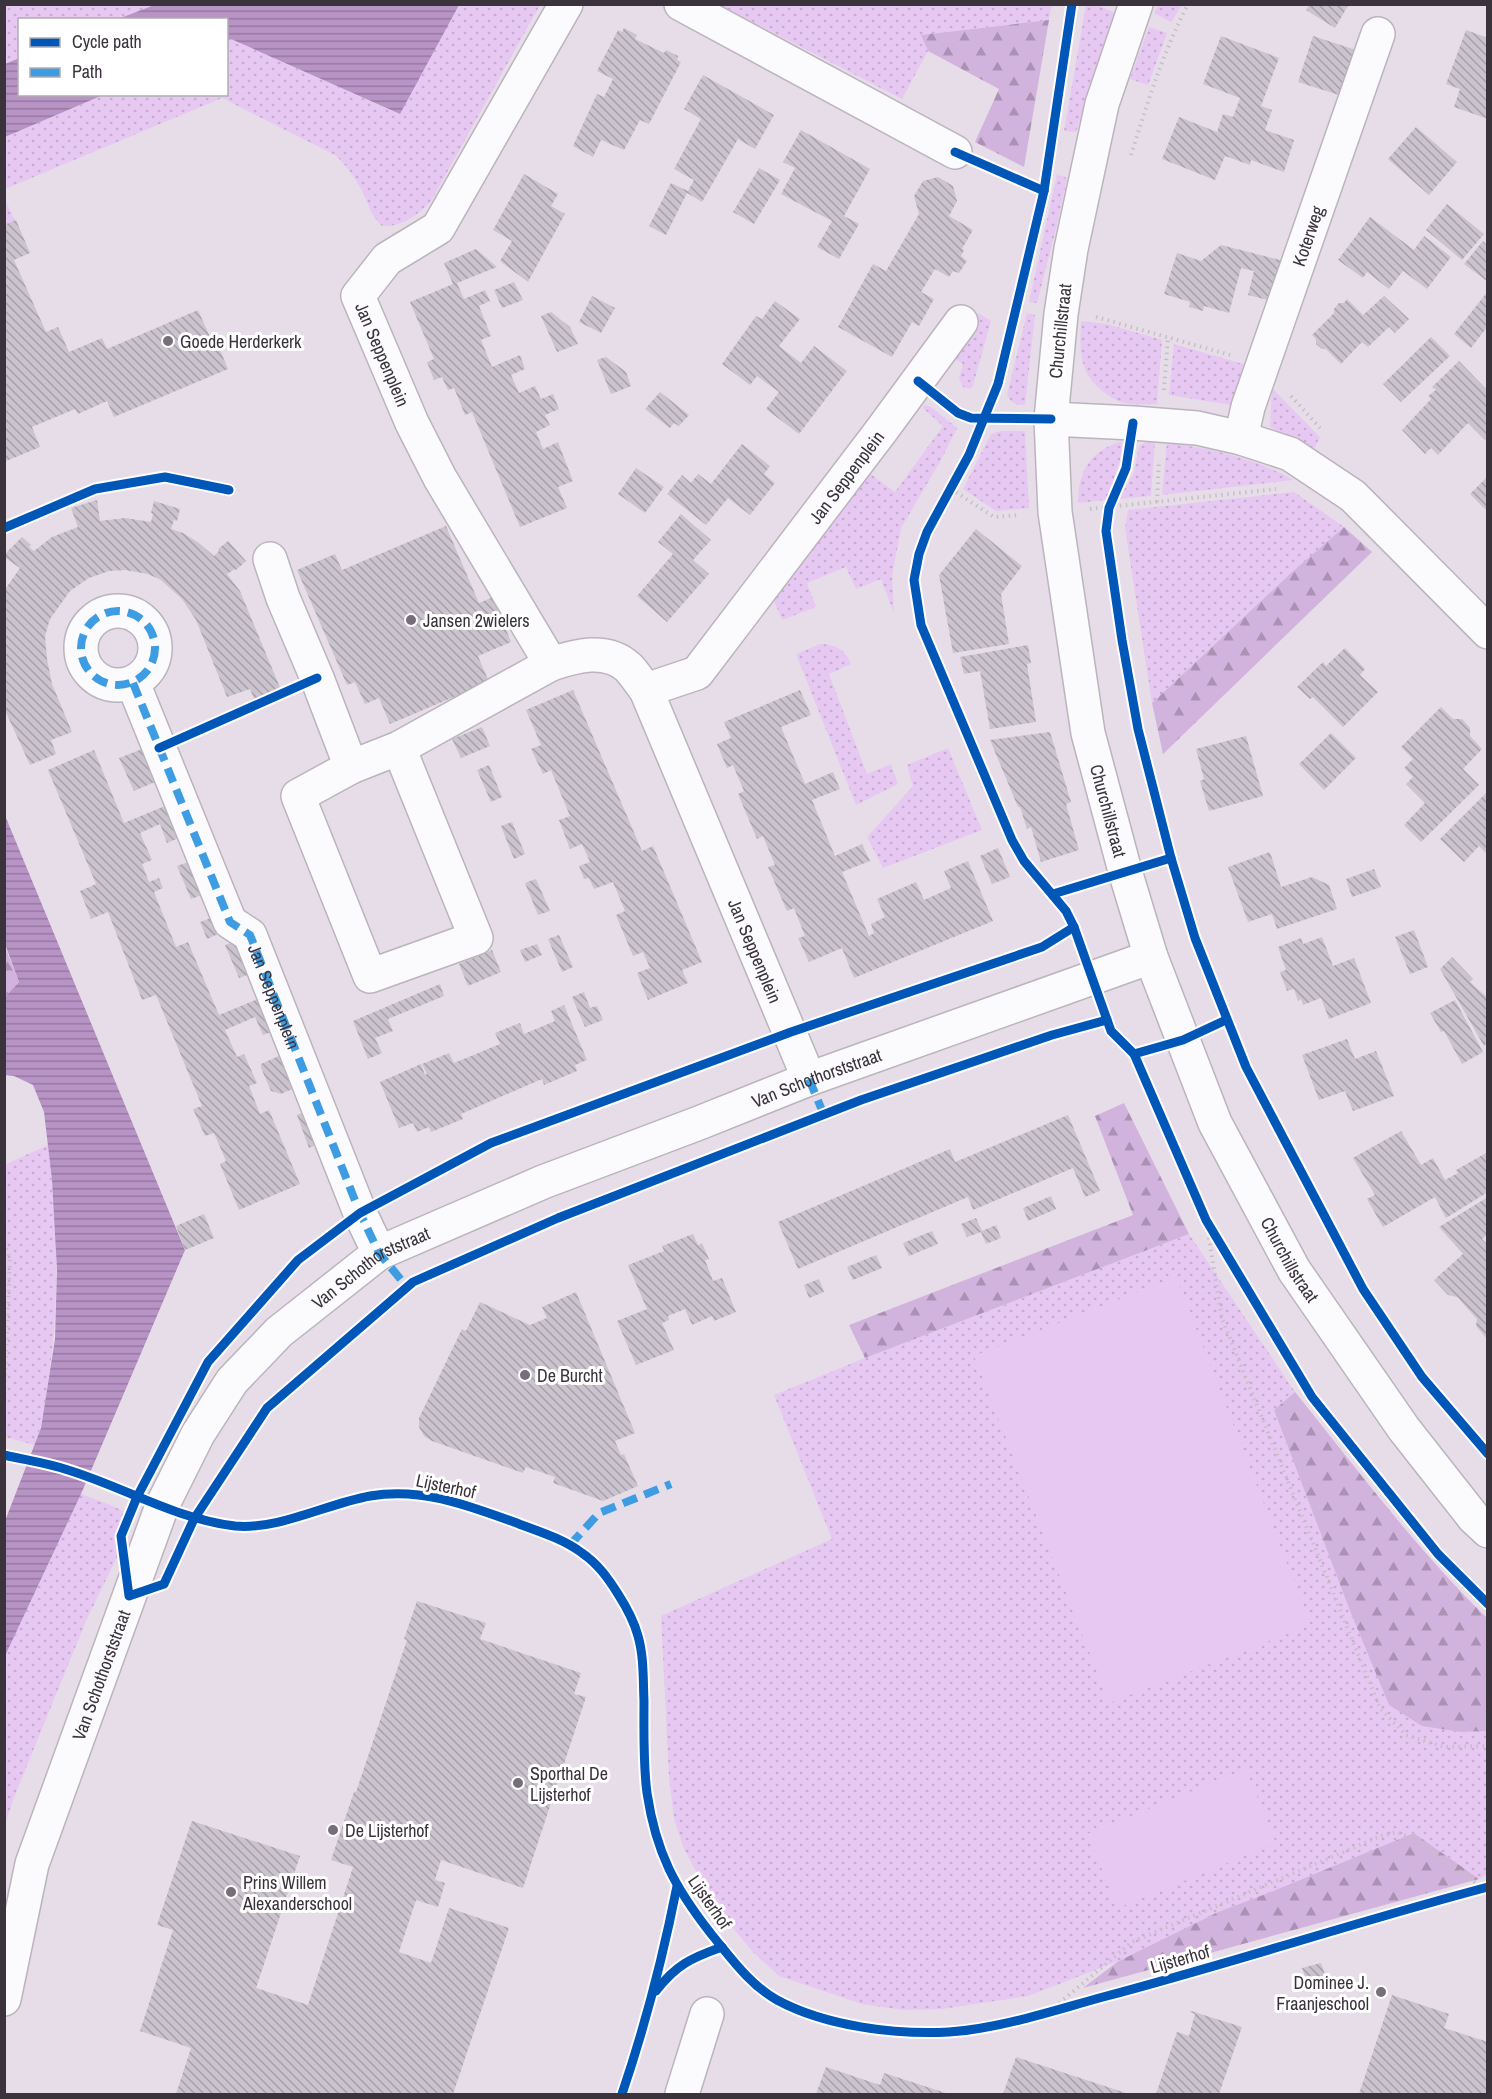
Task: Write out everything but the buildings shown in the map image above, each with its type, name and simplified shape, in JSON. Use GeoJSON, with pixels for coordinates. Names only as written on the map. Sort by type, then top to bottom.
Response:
{"type":"FeatureCollection","features":[{"type":"Feature","properties":{"kind":"street","name":"Jan Seppenplein"},"geometry":{"type":"LineString","coordinates":[[550,664],[440,478],[412,423],[358,296],[387,259],[438,228],[566,4]]}},
{"type":"Feature","properties":{"kind":"street"},"geometry":{"type":"LineString","coordinates":[[681,4],[955,152]]}},
{"type":"Feature","properties":{"kind":"street","name":"Churchillstraat"},"geometry":{"type":"LineString","coordinates":[[1136,4],[1102,104],[1071,249],[1061,314],[1051,419],[1055,512],[1088,733],[1151,957],[1215,1123],[1294,1270],[1404,1429],[1474,1518],[1488,1531]]}},
{"type":"Feature","properties":{"kind":"street","name":"Koterweg"},"geometry":{"type":"LineString","coordinates":[[1241,438],[1248,406],[1378,34]]}},
{"type":"Feature","properties":{"kind":"street","name":"Jan Seppenplein"},"geometry":{"type":"LineString","coordinates":[[646,690],[697,673],[874,441],[961,322]]}},
{"type":"Feature","properties":{"kind":"street"},"geometry":{"type":"LineString","coordinates":[[1051,419],[1197,428],[1241,438],[1290,454],[1353,496],[1488,632]]}},
{"type":"Feature","properties":{"kind":"street"},"geometry":{"type":"LineString","coordinates":[[270,559],[283,598],[317,678],[351,768]]}},
{"type":"Feature","properties":{"kind":"street","name":"Jan Seppenplein"},"geometry":{"type":"LineString","coordinates":[[399,748],[476,938],[370,976],[298,796],[351,768],[399,748],[550,664],[590,654],[611,658],[627,666],[646,690],[809,1079]]}},
{"type":"Feature","properties":{"kind":"street","name":"Jan Seppenplein"},"geometry":{"type":"LineString","coordinates":[[133,682],[230,922],[250,935],[360,1213],[379,1253]]}},
{"type":"Feature","properties":{"kind":"street","name":"Van Schothorststraat"},"geometry":{"type":"LineString","coordinates":[[4,1999],[33,1864],[162,1506],[198,1434],[232,1381],[279,1332],[379,1253],[543,1182],[809,1079],[1151,957]]}},
{"type":"Feature","properties":{"kind":"street"},"geometry":{"type":"LineString","coordinates":[[682,2094],[707,2014]]}},
{"type":"Feature","properties":{"kind":"path"},"geometry":{"type":"LineString","coordinates":[[1131,156],[1148,99],[1174,31],[1188,4]]}},
{"type":"Feature","properties":{"kind":"path"},"geometry":{"type":"LineString","coordinates":[[1014,316],[1019,294]]}},
{"type":"Feature","properties":{"kind":"path"},"geometry":{"type":"LineString","coordinates":[[1016,305],[1061,314],[1095,317],[1263,365],[1325,434]]}},
{"type":"Feature","properties":{"kind":"path"},"geometry":{"type":"LineString","coordinates":[[950,489],[994,517],[1109,508],[1283,488]]}},
{"type":"Feature","properties":{"kind":"path"},"geometry":{"type":"LineString","coordinates":[[1108,519],[1113,498]]}},
{"type":"Feature","properties":{"kind":"path"},"geometry":{"type":"LineString","coordinates":[[1202,1209],[1206,1220],[1222,1319],[1380,1708],[1406,1735],[1444,1748],[1488,1746]]}},
{"type":"Feature","properties":{"kind":"path"},"geometry":{"type":"LineString","coordinates":[[1206,1220],[1218,1240]]}},
{"type":"Feature","properties":{"kind":"path"},"geometry":{"type":"LineString","coordinates":[[4,1244],[10,1259],[4,1406]]}},
{"type":"Feature","properties":{"kind":"path"},"geometry":{"type":"LineString","coordinates":[[1046,2012],[1132,1941],[1381,1836],[1397,1832],[1417,1841],[1486,1888]]}},
{"type":"Feature","properties":{"kind":"path"},"geometry":{"type":"LineString","coordinates":[[1473,1891],[1486,1888]]}},
{"type":"Feature","properties":{"kind":"path"},"geometry":{"type":"LineString","coordinates":[[1046,2012],[1074,2005]]}},
{"type":"Feature","properties":{"kind":"shaded area"},"geometry":{"type":"Polygon","coordinates":[[[157,4],[459,4],[400,114],[231,39],[228,40],[228,18],[121,18],[157,4]]]}},
{"type":"Feature","properties":{"kind":"shaded area"},"geometry":{"type":"Polygon","coordinates":[[[1158,4],[1182,5],[1171,22],[1154,13],[1158,4]]]}},
{"type":"Feature","properties":{"kind":"shaded area"},"geometry":{"type":"Polygon","coordinates":[[[5,5],[157,5],[121,18],[18,18],[18,58],[5,64],[5,5]]]}},
{"type":"Feature","properties":{"kind":"shaded area"},"geometry":{"type":"Polygon","coordinates":[[[459,5],[540,5],[431,201],[421,211],[403,222],[382,226],[377,221],[353,175],[335,155],[222,98],[5,189],[5,137],[101,96],[228,96],[228,40],[231,39],[399,114],[459,5]]]}},
{"type":"Feature","properties":{"kind":"shaded area"},"geometry":{"type":"Polygon","coordinates":[[[720,5],[1052,5],[1049,20],[922,35],[928,51],[902,99],[720,5]]]}},
{"type":"Feature","properties":{"kind":"shaded area"},"geometry":{"type":"Polygon","coordinates":[[[1086,5],[1098,5],[1115,13],[1076,132],[1064,131],[1086,5]]]}},
{"type":"Feature","properties":{"kind":"shaded area"},"geometry":{"type":"Polygon","coordinates":[[[1149,27],[1167,33],[1148,85],[1130,79],[1149,27]]]}},
{"type":"Feature","properties":{"kind":"shaded area"},"geometry":{"type":"Polygon","coordinates":[[[18,58],[18,96],[101,96],[5,137],[5,64],[18,58]]]}},
{"type":"Feature","properties":{"kind":"shaded area"},"geometry":{"type":"Polygon","coordinates":[[[1057,174],[1067,178],[1056,229],[1037,303],[1029,302],[1057,174]]]}},
{"type":"Feature","properties":{"kind":"shaded area"},"geometry":{"type":"Polygon","coordinates":[[[4,197],[23,239],[4,247],[4,197]]]}},
{"type":"Feature","properties":{"kind":"shaded area"},"geometry":{"type":"Polygon","coordinates":[[[978,313],[991,321],[971,389],[963,387],[959,378],[963,364],[954,358],[970,323],[978,313]]]}},
{"type":"Feature","properties":{"kind":"shaded area"},"geometry":{"type":"Polygon","coordinates":[[[1027,313],[1035,315],[1025,405],[1022,405],[1014,403],[1007,395],[1027,313]]]}},
{"type":"Feature","properties":{"kind":"shaded area"},"geometry":{"type":"Polygon","coordinates":[[[1081,321],[1107,324],[1162,340],[1157,404],[1121,402],[1093,382],[1082,358],[1081,321]]]}},
{"type":"Feature","properties":{"kind":"shaded area"},"geometry":{"type":"Polygon","coordinates":[[[1174,344],[1250,366],[1237,406],[1169,395],[1174,344]]]}},
{"type":"Feature","properties":{"kind":"shaded area"},"geometry":{"type":"Polygon","coordinates":[[[1272,388],[1320,437],[1314,449],[1270,427],[1272,388]]]}},
{"type":"Feature","properties":{"kind":"shaded area"},"geometry":{"type":"Polygon","coordinates":[[[925,405],[931,407],[957,428],[901,528],[892,576],[894,613],[881,579],[856,589],[846,567],[807,583],[816,607],[782,620],[772,596],[869,473],[895,492],[943,426],[923,408],[925,405]]]}},
{"type":"Feature","properties":{"kind":"shaded area"},"geometry":{"type":"Polygon","coordinates":[[[1001,431],[1025,431],[1029,508],[996,511],[963,489],[991,434],[1001,431]]]}},
{"type":"Feature","properties":{"kind":"shaded area"},"geometry":{"type":"Polygon","coordinates":[[[1155,440],[1151,496],[1119,499],[1134,472],[1139,446],[1147,441],[1155,440]]]}},
{"type":"Feature","properties":{"kind":"shaded area"},"geometry":{"type":"Polygon","coordinates":[[[1122,441],[1120,461],[1106,500],[1078,503],[1080,481],[1088,464],[1102,450],[1122,441]]]}},
{"type":"Feature","properties":{"kind":"shaded area"},"geometry":{"type":"Polygon","coordinates":[[[1167,442],[1216,451],[1248,460],[1293,480],[1162,495],[1167,442]]]}},
{"type":"Feature","properties":{"kind":"shaded area"},"geometry":{"type":"Polygon","coordinates":[[[1294,492],[1344,527],[1291,573],[1152,703],[1125,528],[1128,510],[1294,492]]]}},
{"type":"Feature","properties":{"kind":"shaded area"},"geometry":{"type":"Polygon","coordinates":[[[820,644],[839,649],[851,664],[829,674],[867,774],[891,764],[898,784],[856,805],[796,654],[820,644]]]}},
{"type":"Feature","properties":{"kind":"shaded area"},"geometry":{"type":"Polygon","coordinates":[[[948,748],[982,830],[883,868],[867,837],[913,786],[907,765],[948,748]]]}},
{"type":"Feature","properties":{"kind":"shaded area"},"geometry":{"type":"Polygon","coordinates":[[[4,813],[185,1250],[81,1494],[5,1656],[5,1521],[41,1428],[55,1339],[57,1270],[52,1180],[44,1112],[33,1085],[14,1076],[5,1075],[5,997],[19,982],[5,944],[4,813]]]}},
{"type":"Feature","properties":{"kind":"shaded area"},"geometry":{"type":"Polygon","coordinates":[[[48,1145],[56,1234],[56,1293],[46,1398],[35,1445],[5,1437],[4,1165],[48,1145]]]}},
{"type":"Feature","properties":{"kind":"shaded area"},"geometry":{"type":"Polygon","coordinates":[[[1189,1234],[1295,1392],[1274,1410],[1350,1611],[1389,1705],[1461,1732],[1487,1731],[1487,1874],[1479,1879],[1414,1833],[1218,1912],[1129,1957],[1028,1996],[942,2009],[904,2010],[862,2004],[779,1976],[753,1952],[716,1908],[684,1849],[674,1819],[669,1777],[661,1616],[832,1539],[774,1395],[1189,1234]]]}},
{"type":"Feature","properties":{"kind":"shaded area"},"geometry":{"type":"Polygon","coordinates":[[[1176,1277],[1311,1625],[1109,1703],[974,1356],[1176,1277]]]}},
{"type":"Feature","properties":{"kind":"shaded area"},"geometry":{"type":"Polygon","coordinates":[[[81,1494],[129,1514],[132,1526],[86,1621],[5,1825],[5,1656],[81,1494]]]}},
{"type":"Feature","properties":{"kind":"shaded area"},"geometry":{"type":"Polygon","coordinates":[[[1246,1769],[1276,1843],[1118,1908],[1087,1834],[1246,1769]]]}},
{"type":"Feature","properties":{"kind":"green space"},"geometry":{"type":"Polygon","coordinates":[[[1049,20],[1024,167],[975,142],[999,89],[928,51],[921,35],[1049,20]]]}},
{"type":"Feature","properties":{"kind":"green space"},"geometry":{"type":"Polygon","coordinates":[[[1344,527],[1372,552],[1163,754],[1152,703],[1291,573],[1344,527]]]}},
{"type":"Feature","properties":{"kind":"green space"},"geometry":{"type":"Polygon","coordinates":[[[4,944],[19,982],[5,997],[4,997],[4,944]]]}},
{"type":"Feature","properties":{"kind":"green space"},"geometry":{"type":"Polygon","coordinates":[[[1124,1103],[1189,1234],[865,1358],[849,1325],[1133,1215],[1095,1116],[1124,1103]]]}},
{"type":"Feature","properties":{"kind":"green space"},"geometry":{"type":"Polygon","coordinates":[[[1295,1392],[1411,1536],[1487,1618],[1487,1731],[1461,1732],[1422,1726],[1389,1705],[1350,1611],[1274,1410],[1295,1392]]]}},
{"type":"Feature","properties":{"kind":"green space"},"geometry":{"type":"Polygon","coordinates":[[[1414,1833],[1479,1879],[1083,1988],[1117,1962],[1218,1912],[1414,1833]]]}},
{"type":"Feature","properties":{"kind":"marked path"},"geometry":{"type":"LineString","coordinates":[[111,611],[125,611],[139,617],[149,627],[155,641],[155,648],[155,655],[149,669],[139,679],[125,685],[111,685],[97,679],[87,669],[81,655],[81,641],[87,627],[97,617],[111,611]]}},
{"type":"Feature","properties":{"kind":"marked path"},"geometry":{"type":"LineString","coordinates":[[133,683],[230,922],[250,935],[360,1213],[379,1253],[407,1287]]}},
{"type":"Feature","properties":{"kind":"marked path"},"geometry":{"type":"LineString","coordinates":[[809,1079],[824,1115]]}},
{"type":"Feature","properties":{"kind":"marked path"},"geometry":{"type":"LineString","coordinates":[[570,1545],[599,1513],[671,1484]]}},
{"type":"Feature","properties":{"kind":"cycle path"},"geometry":{"type":"LineString","coordinates":[[1072,4],[1044,191],[998,384],[969,455],[927,532],[919,554],[914,580],[921,625],[1012,840],[1024,861],[1066,911],[1074,927],[1111,1031],[1134,1054],[1206,1220],[1312,1397],[1438,1554],[1488,1604]]}},
{"type":"Feature","properties":{"kind":"cycle path"},"geometry":{"type":"LineString","coordinates":[[955,152],[1044,191]]}},
{"type":"Feature","properties":{"kind":"cycle path"},"geometry":{"type":"LineString","coordinates":[[918,381],[958,413],[971,418],[1051,419]]}},
{"type":"Feature","properties":{"kind":"cycle path"},"geometry":{"type":"LineString","coordinates":[[1133,423],[1126,468],[1109,508],[1106,531],[1138,729],[1171,858],[1195,938],[1246,1067],[1363,1289],[1422,1377],[1488,1454]]}},
{"type":"Feature","properties":{"kind":"cycle path"},"geometry":{"type":"LineString","coordinates":[[4,528],[95,489],[165,477],[229,490]]}},
{"type":"Feature","properties":{"kind":"cycle path"},"geometry":{"type":"LineString","coordinates":[[159,748],[317,678]]}},
{"type":"Feature","properties":{"kind":"cycle path"},"geometry":{"type":"LineString","coordinates":[[1053,894],[1171,858]]}},
{"type":"Feature","properties":{"kind":"cycle path"},"geometry":{"type":"LineString","coordinates":[[1074,927],[1042,947],[791,1032],[491,1143],[360,1213],[298,1260],[208,1362],[137,1497],[121,1536],[129,1596],[164,1584],[194,1519],[267,1408],[413,1282],[558,1218],[861,1100],[1052,1035],[1107,1020]]}},
{"type":"Feature","properties":{"kind":"cycle path"},"geometry":{"type":"LineString","coordinates":[[1134,1054],[1183,1040],[1226,1020]]}},
{"type":"Feature","properties":{"kind":"cycle path","name":"Lijsterhof"},"geometry":{"type":"LineString","coordinates":[[4,1455],[68,1470],[191,1517],[235,1526],[268,1524],[370,1496],[407,1494],[444,1499],[549,1535],[588,1557],[610,1582],[621,1599],[638,1636],[643,1668],[644,1759],[647,1793],[656,1834],[669,1869],[699,1918],[734,1962],[758,1987],[777,2000],[817,2016],[861,2027],[906,2032],[949,2032],[987,2027],[1151,1984],[1488,1887]]}},
{"type":"Feature","properties":{"kind":"cycle path","name":"Lijsterhof"},"geometry":{"type":"LineString","coordinates":[[622,2094],[653,1991],[677,1886]]}},
{"type":"Feature","properties":{"kind":"cycle path"},"geometry":{"type":"LineString","coordinates":[[656,1991],[685,1963],[722,1947]]}},
{"type":"Feature","properties":{"kind":"place","name":"Goede Herderkerk"},"geometry":{"type":"Point","coordinates":[168,341]}},
{"type":"Feature","properties":{"kind":"place","name":"Jansen 2wielers"},"geometry":{"type":"Point","coordinates":[411,620]}},
{"type":"Feature","properties":{"kind":"place","name":"De Burcht"},"geometry":{"type":"Point","coordinates":[525,1375]}},
{"type":"Feature","properties":{"kind":"place","name":"Sporthal De Lijsterhof"},"geometry":{"type":"Point","coordinates":[518,1783]}},
{"type":"Feature","properties":{"kind":"place","name":"De Lijsterhof"},"geometry":{"type":"Point","coordinates":[333,1830]}},
{"type":"Feature","properties":{"kind":"place","name":"Prins Willem Alexanderschool"},"geometry":{"type":"Point","coordinates":[231,1892]}},
{"type":"Feature","properties":{"kind":"place","name":"Dominee J. Fraanjeschool"},"geometry":{"type":"Point","coordinates":[1381,1992]}}]}
